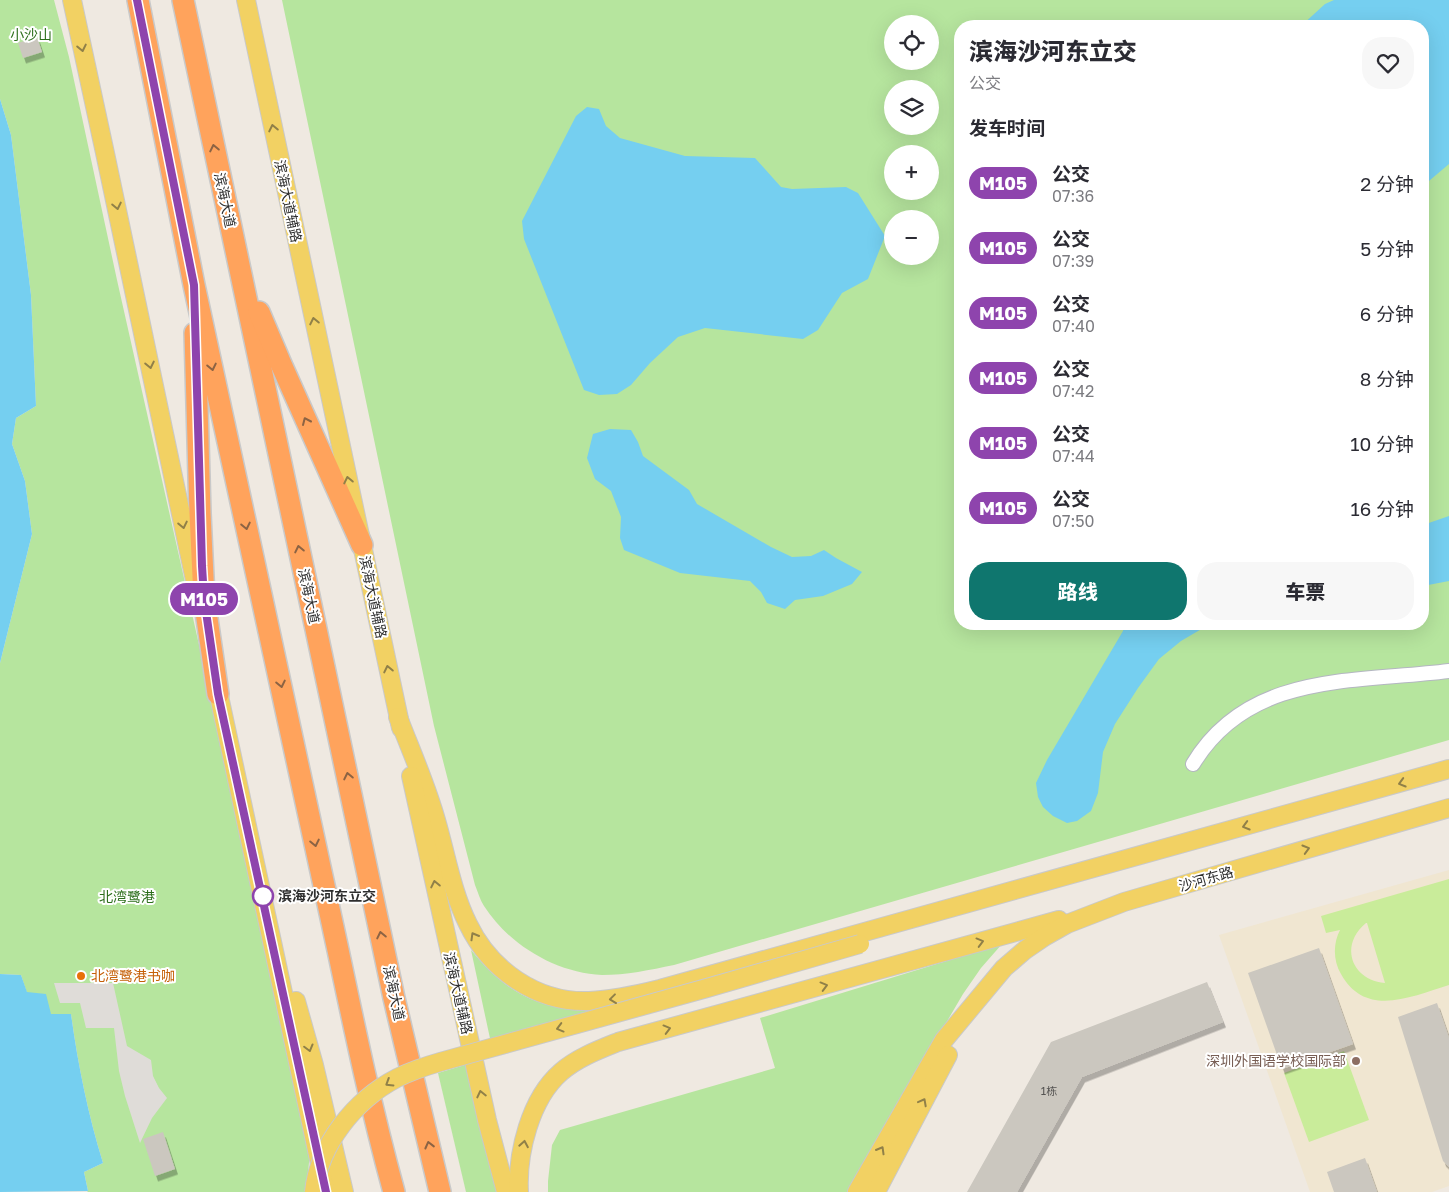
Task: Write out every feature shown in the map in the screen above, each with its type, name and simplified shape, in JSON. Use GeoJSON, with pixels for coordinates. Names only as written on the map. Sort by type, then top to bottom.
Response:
{"type":"FeatureCollection","features":[{"type":"Feature","properties":{"kind":"highway"},"geometry":{"type":"LineString","coordinates":[[138,0],[194,285],[355,1032],[394,1192]]}},
{"type":"Feature","properties":{"kind":"highway","name":"滨海大道"},"geometry":{"type":"LineString","coordinates":[[182,0],[394,998],[440,1192]]}},
{"type":"Feature","properties":{"kind":"highway"},"geometry":{"type":"LineString","coordinates":[[239,264],[281,364],[362,545]]}},
{"type":"Feature","properties":{"kind":"highway"},"geometry":{"type":"LineString","coordinates":[[194,285],[202,566],[204,598],[218,694]]}},
{"type":"Feature","properties":{"kind":"main road"},"geometry":{"type":"LineString","coordinates":[[72,0],[218,694],[326,1192]]}},
{"type":"Feature","properties":{"kind":"main road","name":"滨海大道辅路"},"geometry":{"type":"LineString","coordinates":[[246,0],[398,717],[487,1120],[506,1192]]}},
{"type":"Feature","properties":{"kind":"main road"},"geometry":{"type":"LineString","coordinates":[[398,717],[422,777],[458,900],[467,924],[478,942],[504,972],[520,983],[566,999],[587,1001],[611,999],[660,989],[1449,770]]}},
{"type":"Feature","properties":{"kind":"main road","name":"沙河东路"},"geometry":{"type":"LineString","coordinates":[[984,990],[1004,968],[1026,950],[1067,924],[1124,902],[1449,808]]}},
{"type":"Feature","properties":{"kind":"main road"},"geometry":{"type":"LineString","coordinates":[[314,1192],[318,1168],[328,1147],[355,1109],[374,1092],[418,1069],[707,988],[1002,902],[1082,872]]}},
{"type":"Feature","properties":{"kind":"main road"},"geometry":{"type":"LineString","coordinates":[[264,901],[304,1031],[344,1192]]}},
{"type":"Feature","properties":{"kind":"main road"},"geometry":{"type":"LineString","coordinates":[[519,1192],[518,1183],[521,1160],[532,1112],[545,1091],[560,1073],[577,1060],[598,1050],[628,1040],[1124,902]]}},
{"type":"Feature","properties":{"kind":"main road"},"geometry":{"type":"LineString","coordinates":[[856,1192],[944,1040],[984,990]]}},
{"type":"Feature","properties":{"kind":"main road"},"geometry":{"type":"LineString","coordinates":[[876,1192],[984,990]]}},
{"type":"Feature","properties":{"kind":"street"},"geometry":{"type":"LineString","coordinates":[[1193,764],[1203,749],[1227,724],[1264,701],[1279,695],[1297,689],[1345,680],[1449,671]]}},
{"type":"Feature","properties":{"kind":"shaded area","name":"深圳外国语学校国际部"},"geometry":{"type":"Polygon","coordinates":[[[1449,870],[1449,1186],[1432,1192],[1310,1192],[1219,935],[1449,870]]]}},
{"type":"Feature","properties":{"kind":"shaded area"},"geometry":{"type":"Polygon","coordinates":[[[54,983],[113,983],[127,1046],[151,1060],[153,1076],[167,1098],[152,1118],[140,1143],[119,1071],[114,1028],[86,1028],[80,1003],[60,1003],[54,983]]]}},
{"type":"Feature","properties":{"kind":"green space","name":"北湾鹭港"},"geometry":{"type":"Polygon","coordinates":[[[0,0],[54,0],[69,57],[117,280],[311,1143],[306,1192],[87,1192],[84,1172],[103,1163],[84,1089],[71,1014],[51,1014],[27,993],[21,975],[0,974],[0,663],[32,534],[25,481],[12,444],[16,418],[36,406],[31,295],[11,135],[0,99],[0,0]]]}},
{"type":"Feature","properties":{"kind":"green space"},"geometry":{"type":"Polygon","coordinates":[[[282,0],[1449,0],[1449,740],[674,965],[629,973],[602,975],[585,973],[551,963],[520,944],[507,933],[494,920],[480,899],[434,726],[282,0]]]}},
{"type":"Feature","properties":{"kind":"green space"},"geometry":{"type":"Polygon","coordinates":[[[1449,879],[1449,985],[1405,998],[1390,1000],[1376,1000],[1363,996],[1351,988],[1338,969],[1335,952],[1340,930],[1326,933],[1321,916],[1449,879]],[[1367,923],[1358,932],[1353,941],[1351,951],[1353,960],[1357,968],[1364,975],[1385,983],[1367,923]]]}},
{"type":"Feature","properties":{"kind":"green space"},"geometry":{"type":"Polygon","coordinates":[[[1002,944],[981,968],[963,994],[847,1192],[548,1192],[552,1145],[560,1130],[775,1068],[760,1018],[1002,944]]]}},
{"type":"Feature","properties":{"kind":"green space"},"geometry":{"type":"Polygon","coordinates":[[[471,950],[492,973],[526,997],[553,1006],[576,1010],[596,1010],[491,1043],[471,950]]]}},
{"type":"Feature","properties":{"kind":"green space"},"geometry":{"type":"Polygon","coordinates":[[[1344,1051],[1369,1120],[1309,1142],[1284,1073],[1344,1051]]]}},
{"type":"Feature","properties":{"kind":"green space"},"geometry":{"type":"Polygon","coordinates":[[[468,1064],[499,1192],[466,1192],[438,1073],[468,1064]]]}},
{"type":"Feature","properties":{"kind":"water"},"geometry":{"type":"Polygon","coordinates":[[[1334,0],[1449,0],[1449,164],[1429,181],[1429,20],[1308,20],[1325,4],[1334,0]]]}},
{"type":"Feature","properties":{"kind":"water"},"geometry":{"type":"Polygon","coordinates":[[[0,99],[11,135],[31,295],[36,406],[16,418],[12,444],[25,481],[32,534],[0,663],[0,99]]]}},
{"type":"Feature","properties":{"kind":"water"},"geometry":{"type":"Polygon","coordinates":[[[587,107],[599,109],[606,126],[620,138],[685,156],[755,158],[781,187],[792,189],[846,187],[858,193],[884,234],[868,279],[842,293],[818,330],[803,339],[705,328],[678,337],[650,363],[631,385],[617,394],[599,395],[584,390],[524,239],[522,221],[576,116],[587,107]]]}},
{"type":"Feature","properties":{"kind":"water"},"geometry":{"type":"Polygon","coordinates":[[[610,429],[631,430],[643,456],[689,490],[697,504],[771,547],[792,557],[811,556],[824,550],[862,572],[852,584],[823,596],[795,600],[785,609],[767,603],[761,592],[750,581],[680,573],[624,550],[620,538],[621,517],[611,491],[595,479],[587,458],[593,434],[610,429]]]}},
{"type":"Feature","properties":{"kind":"water"},"geometry":{"type":"Polygon","coordinates":[[[1449,516],[1449,581],[1429,585],[1429,523],[1449,516]]]}},
{"type":"Feature","properties":{"kind":"water"},"geometry":{"type":"Polygon","coordinates":[[[1200,630],[1181,641],[1159,659],[1138,688],[1115,724],[1103,752],[1098,793],[1091,811],[1077,821],[1067,823],[1053,816],[1043,807],[1038,797],[1036,783],[1047,760],[1123,631],[1200,630]]]}},
{"type":"Feature","properties":{"kind":"water"},"geometry":{"type":"Polygon","coordinates":[[[0,974],[21,975],[27,992],[46,994],[51,1014],[71,1014],[84,1089],[103,1163],[84,1172],[88,1191],[0,1192],[0,974]]]}},
{"type":"Feature","properties":{"kind":"building"},"geometry":{"type":"Polygon","coordinates":[[[37,37],[42,52],[23,58],[18,43],[37,37]]]}},
{"type":"Feature","properties":{"kind":"building"},"geometry":{"type":"Polygon","coordinates":[[[1319,948],[1353,1044],[1282,1069],[1248,973],[1319,948]]]}},
{"type":"Feature","properties":{"kind":"building"},"geometry":{"type":"Polygon","coordinates":[[[1207,982],[1223,1022],[1082,1077],[1017,1192],[967,1192],[1051,1042],[1207,982]]]}},
{"type":"Feature","properties":{"kind":"building"},"geometry":{"type":"Polygon","coordinates":[[[1437,1003],[1449,1038],[1449,1167],[1443,1161],[1398,1017],[1437,1003]]]}},
{"type":"Feature","properties":{"kind":"building"},"geometry":{"type":"Polygon","coordinates":[[[163,1132],[175,1169],[155,1176],[143,1139],[163,1132]]]}},
{"type":"Feature","properties":{"kind":"building"},"geometry":{"type":"Polygon","coordinates":[[[1365,1158],[1377,1192],[1334,1192],[1327,1172],[1365,1158]]]}},
{"type":"Feature","properties":{"kind":"bus line","name":"M105"},"geometry":{"type":"LineString","coordinates":[[137,0],[194,285],[195,364],[204,598],[218,694],[326,1192]]}},
{"type":"Feature","properties":{"kind":"place","name":"滨海沙河东立交"},"geometry":{"type":"Point","coordinates":[263,896]}},
{"type":"Feature","properties":{"kind":"place","name":"北湾鹭港书咖"},"geometry":{"type":"Point","coordinates":[81,976]}},
{"type":"Feature","properties":{"kind":"place","name":"深圳外国语学校国际部"},"geometry":{"type":"Point","coordinates":[1356,1061]}},
{"type":"Feature","properties":{"kind":"park label","name":"小沙山"},"geometry":{"type":"Point","coordinates":[31,35]}}]}
